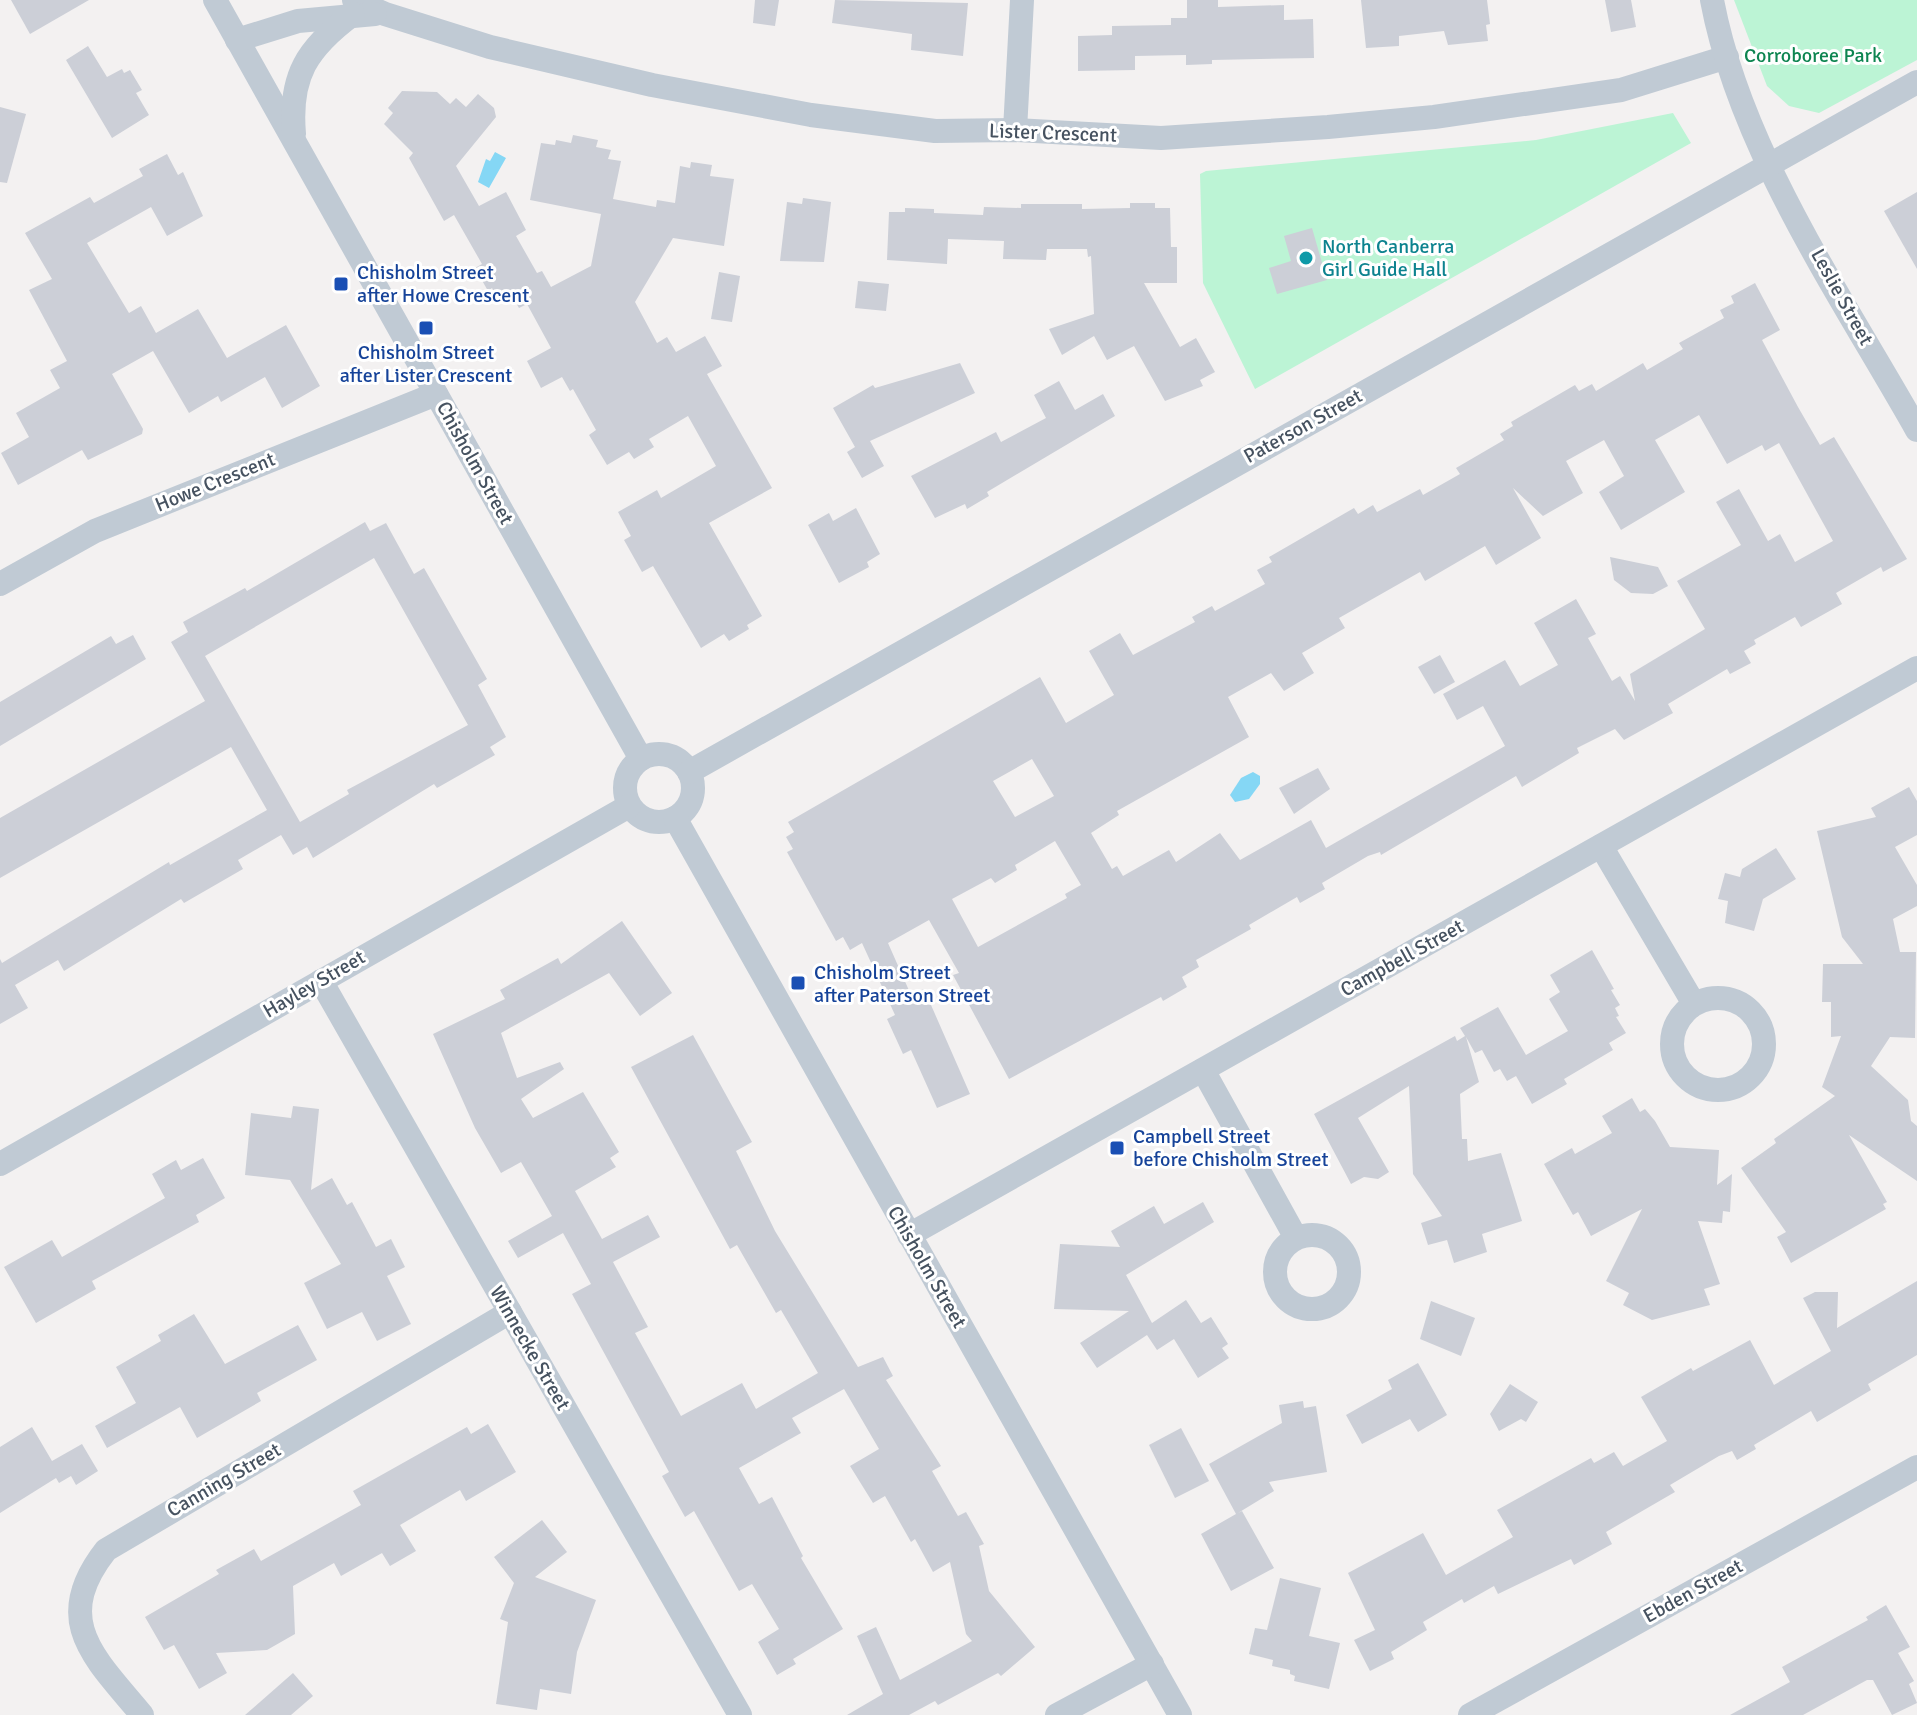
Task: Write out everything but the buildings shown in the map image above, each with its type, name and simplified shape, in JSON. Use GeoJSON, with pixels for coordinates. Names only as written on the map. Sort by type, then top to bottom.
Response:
{"type":"FeatureCollection","features":[{"type":"Feature","properties":{"kind":"street","name":"Chisholm Street"},"geometry":{"type":"LineString","coordinates":[[215,0],[641,759]]}},
{"type":"Feature","properties":{"kind":"street"},"geometry":{"type":"LineString","coordinates":[[1015,130],[1022,0]]}},
{"type":"Feature","properties":{"kind":"street"},"geometry":{"type":"LineString","coordinates":[[1712,0],[1727,57],[1767,165]]}},
{"type":"Feature","properties":{"kind":"street"},"geometry":{"type":"LineString","coordinates":[[237,40],[355,6]]}},
{"type":"Feature","properties":{"kind":"street"},"geometry":{"type":"LineString","coordinates":[[295,140],[291,103],[300,69],[355,6]]}},
{"type":"Feature","properties":{"kind":"street","name":"Lister Crescent"},"geometry":{"type":"LineString","coordinates":[[355,6],[490,47],[652,85],[811,115],[935,131],[1015,130],[1161,138],[1434,117],[1621,90],[1727,57]]}},
{"type":"Feature","properties":{"kind":"street","name":"Paterson Street"},"geometry":{"type":"LineString","coordinates":[[689,772],[1917,82]]}},
{"type":"Feature","properties":{"kind":"street","name":"Leslie Street"},"geometry":{"type":"LineString","coordinates":[[1767,165],[1917,430]]}},
{"type":"Feature","properties":{"kind":"street","name":"Howe Crescent"},"geometry":{"type":"LineString","coordinates":[[0,584],[95,531],[436,394]]}},
{"type":"Feature","properties":{"kind":"street","name":"Campbell Street"},"geometry":{"type":"LineString","coordinates":[[909,1235],[1917,668]]}},
{"type":"Feature","properties":{"kind":"street"},"geometry":{"type":"LineString","coordinates":[[651,754],[673,757],[689,772],[692,782],[690,803],[675,818],[655,823],[644,820],[629,806],[624,785],[633,766],[641,759],[651,754]]}},
{"type":"Feature","properties":{"kind":"street","name":"Hayley Street"},"geometry":{"type":"LineString","coordinates":[[0,1164],[629,806]]}},
{"type":"Feature","properties":{"kind":"street","name":"Chisholm Street"},"geometry":{"type":"LineString","coordinates":[[675,818],[1180,1715]]}},
{"type":"Feature","properties":{"kind":"street"},"geometry":{"type":"LineString","coordinates":[[1601,846],[1694,1004]]}},
{"type":"Feature","properties":{"kind":"street","name":"Winnecke Street"},"geometry":{"type":"LineString","coordinates":[[321,981],[740,1715]]}},
{"type":"Feature","properties":{"kind":"street"},"geometry":{"type":"LineString","coordinates":[[1203,1070],[1296,1238]]}},
{"type":"Feature","properties":{"kind":"street","name":"Canning Street"},"geometry":{"type":"LineString","coordinates":[[142,1715],[93,1657],[82,1635],[77,1608],[90,1571],[106,1550],[510,1312]]}},
{"type":"Feature","properties":{"kind":"street","name":"Ebden Street"},"geometry":{"type":"LineString","coordinates":[[1470,1715],[1917,1467]]}},
{"type":"Feature","properties":{"kind":"street"},"geometry":{"type":"LineString","coordinates":[[1057,1715],[1152,1664]]}},
{"type":"Feature","properties":{"kind":"green space","name":"Corroboree Park"},"geometry":{"type":"Polygon","coordinates":[[[1734,0],[1917,0],[1917,60],[1819,113],[1789,106],[1767,86],[1734,0]]]}},
{"type":"Feature","properties":{"kind":"green space"},"geometry":{"type":"Polygon","coordinates":[[[1673,113],[1691,143],[1255,389],[1203,283],[1200,174],[1536,140],[1673,113]]]}},
{"type":"Feature","properties":{"kind":"water"},"geometry":{"type":"Polygon","coordinates":[[[495,152],[506,158],[489,188],[478,182],[486,159],[490,161],[495,152]]]}},
{"type":"Feature","properties":{"kind":"water"},"geometry":{"type":"Polygon","coordinates":[[[1253,772],[1260,776],[1260,784],[1249,799],[1235,802],[1230,795],[1241,778],[1253,772]]]}},
{"type":"Feature","properties":{"kind":"place","name":"North Canberra Girl Guide Hall"},"geometry":{"type":"Point","coordinates":[1306,258]}},
{"type":"Feature","properties":{"kind":"place","name":"Chisholm Street after Howe Crescent"},"geometry":{"type":"Point","coordinates":[341,284]}},
{"type":"Feature","properties":{"kind":"place","name":"Chisholm Street after Lister Crescent"},"geometry":{"type":"Point","coordinates":[426,328]}},
{"type":"Feature","properties":{"kind":"place","name":"Chisholm Street after Paterson Street"},"geometry":{"type":"Point","coordinates":[798,983]}},
{"type":"Feature","properties":{"kind":"place","name":"Campbell Street before Chisholm Street"},"geometry":{"type":"Point","coordinates":[1117,1148]}}]}
